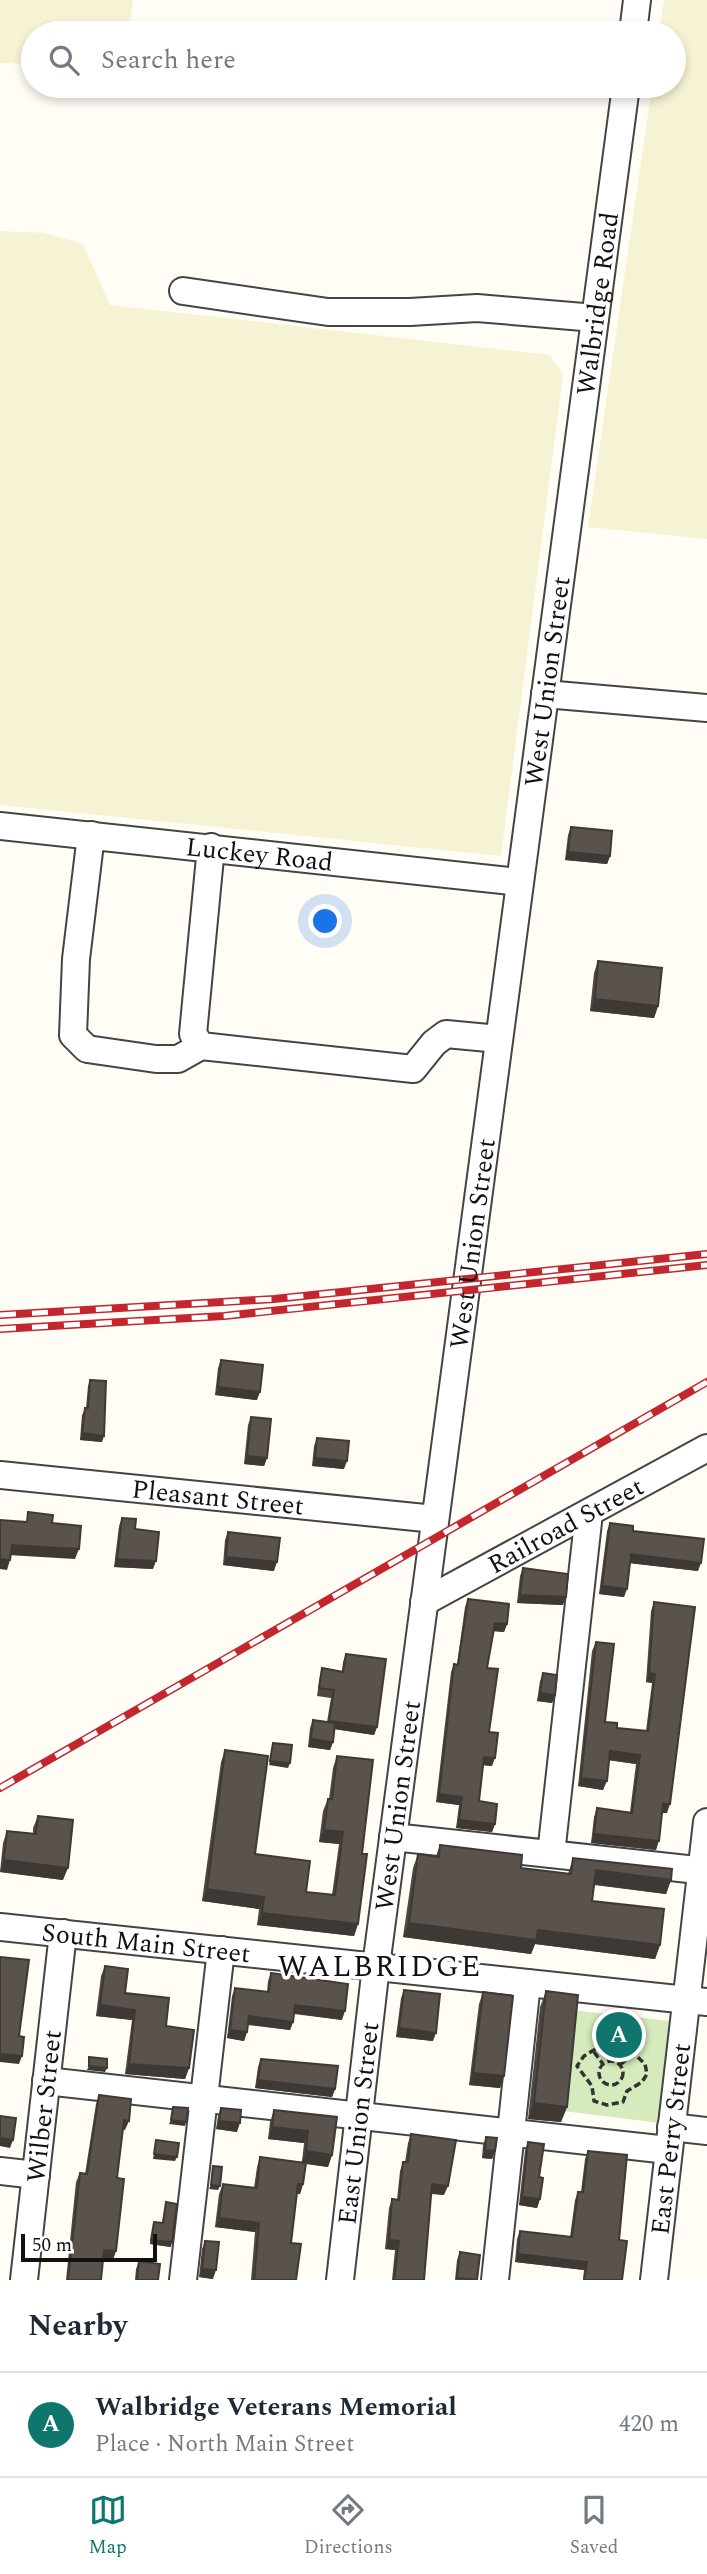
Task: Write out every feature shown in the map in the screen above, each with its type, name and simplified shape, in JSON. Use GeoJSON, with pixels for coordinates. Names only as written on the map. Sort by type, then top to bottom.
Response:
{"type":"FeatureCollection","features":[{"type":"Feature","properties":{"kind":"street"},"geometry":{"type":"LineString","coordinates":[[635,21],[638,0]]}},
{"type":"Feature","properties":{"kind":"street","name":"Walbridge Road"},"geometry":{"type":"LineString","coordinates":[[568,520],[624,98]]}},
{"type":"Feature","properties":{"kind":"street"},"geometry":{"type":"LineString","coordinates":[[183,291],[328,312],[410,312],[477,308],[595,318]]}},
{"type":"Feature","properties":{"kind":"street","name":"West Union Street"},"geometry":{"type":"LineString","coordinates":[[376,1966],[568,520]]}},
{"type":"Feature","properties":{"kind":"street"},"geometry":{"type":"LineString","coordinates":[[545,694],[707,708]]}},
{"type":"Feature","properties":{"kind":"street","name":"Luckey Road"},"geometry":{"type":"LineString","coordinates":[[0,826],[519,882]]}},
{"type":"Feature","properties":{"kind":"street"},"geometry":{"type":"LineString","coordinates":[[91,835],[76,959],[73,1035],[87,1049],[156,1059],[178,1059],[201,1046],[413,1069],[434,1043],[446,1034],[499,1039]]}},
{"type":"Feature","properties":{"kind":"street"},"geometry":{"type":"LineString","coordinates":[[201,1046],[193,1034],[211,847]]}},
{"type":"Feature","properties":{"kind":"street","name":"Railroad Street"},"geometry":{"type":"LineString","coordinates":[[424,1602],[707,1448]]}},
{"type":"Feature","properties":{"kind":"street","name":"Pleasant Street"},"geometry":{"type":"LineString","coordinates":[[0,1475],[435,1519]]}},
{"type":"Feature","properties":{"kind":"street"},"geometry":{"type":"LineString","coordinates":[[551,1854],[589,1513]]}},
{"type":"Feature","properties":{"kind":"street","name":"East Perry Street"},"geometry":{"type":"LineString","coordinates":[[654,2280],[670,2139],[696,2001],[707,1822]]}},
{"type":"Feature","properties":{"kind":"street"},"geometry":{"type":"LineString","coordinates":[[393,1837],[704,1871]]}},
{"type":"Feature","properties":{"kind":"street","name":"South Main Street"},"geometry":{"type":"LineString","coordinates":[[0,1927],[696,2001]]}},
{"type":"Feature","properties":{"kind":"street","name":"Wilber Street"},"geometry":{"type":"LineString","coordinates":[[24,2280],[63,1933]]}},
{"type":"Feature","properties":{"kind":"street"},"geometry":{"type":"LineString","coordinates":[[183,2280],[221,1950]]}},
{"type":"Feature","properties":{"kind":"street","name":"East Union Street"},"geometry":{"type":"LineString","coordinates":[[340,2280],[376,1966]]}},
{"type":"Feature","properties":{"kind":"street"},"geometry":{"type":"LineString","coordinates":[[495,2280],[527,1983]]}},
{"type":"Feature","properties":{"kind":"street"},"geometry":{"type":"LineString","coordinates":[[46,2081],[511,2133],[670,2139],[707,2132]]}},
{"type":"Feature","properties":{"kind":"street"},"geometry":{"type":"LineString","coordinates":[[0,2171],[36,2175]]}},
{"type":"Feature","properties":{"kind":"street"},"geometry":{"type":"LineString","coordinates":[[340,2280],[346,2280]]}},
{"type":"Feature","properties":{"kind":"path"},"geometry":{"type":"LineString","coordinates":[[616,2026],[617,2017]]}},
{"type":"Feature","properties":{"kind":"path"},"geometry":{"type":"LineString","coordinates":[[616,2026],[626,2032],[626,2046],[632,2055],[645,2064],[646,2074],[642,2082],[627,2093],[623,2102],[607,2105],[594,2101],[592,2086],[577,2066],[584,2056],[594,2052],[602,2033],[616,2026]]}},
{"type":"Feature","properties":{"kind":"path"},"geometry":{"type":"LineString","coordinates":[[594,2052],[603,2064]]}},
{"type":"Feature","properties":{"kind":"path"},"geometry":{"type":"LineString","coordinates":[[620,2065],[632,2055]]}},
{"type":"Feature","properties":{"kind":"path"},"geometry":{"type":"LineString","coordinates":[[614,2061],[620,2065],[622,2076],[618,2082],[610,2085],[602,2080],[599,2071],[603,2064],[614,2061]]}},
{"type":"Feature","properties":{"kind":"path"},"geometry":{"type":"LineString","coordinates":[[592,2086],[602,2080]]}},
{"type":"Feature","properties":{"kind":"path"},"geometry":{"type":"LineString","coordinates":[[618,2082],[627,2093]]}},
{"type":"Feature","properties":{"kind":"shaded area"},"geometry":{"type":"Polygon","coordinates":[[[0,0],[133,0],[130,21],[21,21],[21,64],[0,63],[0,0]]]}},
{"type":"Feature","properties":{"kind":"shaded area"},"geometry":{"type":"Polygon","coordinates":[[[664,0],[707,0],[707,539],[588,527],[650,98],[686,98],[686,21],[661,21],[664,0]]]}},
{"type":"Feature","properties":{"kind":"shaded area"},"geometry":{"type":"Polygon","coordinates":[[[0,231],[44,233],[83,244],[110,305],[550,355],[563,375],[501,856],[0,805],[0,231]]]}},
{"type":"Feature","properties":{"kind":"green space"},"geometry":{"type":"Polygon","coordinates":[[[572,2010],[671,2021],[660,2123],[563,2111],[572,2010]]]}},
{"type":"Feature","properties":{"kind":"building"},"geometry":{"type":"Polygon","coordinates":[[[571,827],[612,831],[610,856],[568,852],[571,827]]]}},
{"type":"Feature","properties":{"kind":"building"},"geometry":{"type":"Polygon","coordinates":[[[598,961],[662,968],[658,1006],[595,999],[598,961]]]}},
{"type":"Feature","properties":{"kind":"building"},"geometry":{"type":"Polygon","coordinates":[[[221,1360],[263,1365],[260,1392],[218,1387],[221,1360]]]}},
{"type":"Feature","properties":{"kind":"building"},"geometry":{"type":"Polygon","coordinates":[[[90,1380],[106,1381],[104,1436],[82,1433],[85,1408],[88,1408],[90,1380]]]}},
{"type":"Feature","properties":{"kind":"building"},"geometry":{"type":"Polygon","coordinates":[[[251,1417],[271,1419],[267,1458],[247,1456],[251,1417]]]}},
{"type":"Feature","properties":{"kind":"building"},"geometry":{"type":"Polygon","coordinates":[[[317,1438],[349,1441],[347,1461],[315,1458],[317,1438]]]}},
{"type":"Feature","properties":{"kind":"building"},"geometry":{"type":"Polygon","coordinates":[[[28,1512],[53,1515],[52,1523],[81,1526],[79,1549],[12,1545],[10,1560],[0,1559],[0,1520],[27,1522],[28,1512]]]}},
{"type":"Feature","properties":{"kind":"building"},"geometry":{"type":"Polygon","coordinates":[[[122,1518],[136,1519],[135,1529],[159,1532],[156,1561],[117,1559],[122,1518]]]}},
{"type":"Feature","properties":{"kind":"building"},"geometry":{"type":"Polygon","coordinates":[[[610,1523],[633,1526],[633,1531],[704,1539],[701,1563],[631,1554],[627,1589],[602,1586],[610,1523]]]}},
{"type":"Feature","properties":{"kind":"building"},"geometry":{"type":"Polygon","coordinates":[[[228,1532],[280,1538],[277,1562],[226,1557],[228,1532]]]}},
{"type":"Feature","properties":{"kind":"building"},"geometry":{"type":"Polygon","coordinates":[[[523,1568],[568,1574],[566,1597],[520,1595],[523,1568]]]}},
{"type":"Feature","properties":{"kind":"building"},"geometry":{"type":"Polygon","coordinates":[[[468,1599],[509,1604],[507,1624],[495,1623],[487,1668],[498,1669],[489,1732],[498,1733],[495,1758],[484,1757],[479,1801],[497,1804],[495,1824],[459,1820],[462,1797],[439,1794],[454,1664],[458,1665],[468,1599]]]}},
{"type":"Feature","properties":{"kind":"building"},"geometry":{"type":"Polygon","coordinates":[[[654,1602],[695,1607],[670,1804],[663,1804],[659,1841],[594,1834],[597,1808],[632,1813],[640,1755],[610,1751],[607,1781],[581,1778],[596,1642],[614,1644],[605,1722],[617,1723],[617,1728],[648,1731],[655,1674],[649,1673],[654,1602]]]}},
{"type":"Feature","properties":{"kind":"building"},"geometry":{"type":"Polygon","coordinates":[[[346,1654],[386,1659],[377,1727],[329,1721],[334,1690],[319,1688],[322,1668],[343,1672],[346,1654]]]}},
{"type":"Feature","properties":{"kind":"building"},"geometry":{"type":"Polygon","coordinates":[[[543,1673],[557,1675],[555,1695],[540,1693],[543,1673]]]}},
{"type":"Feature","properties":{"kind":"building"},"geometry":{"type":"Polygon","coordinates":[[[313,1720],[335,1723],[333,1742],[311,1739],[313,1720]]]}},
{"type":"Feature","properties":{"kind":"building"},"geometry":{"type":"Polygon","coordinates":[[[273,1743],[292,1745],[290,1763],[270,1761],[273,1743]]]}},
{"type":"Feature","properties":{"kind":"building"},"geometry":{"type":"Polygon","coordinates":[[[225,1750],[268,1756],[255,1854],[310,1861],[306,1892],[335,1895],[343,1832],[324,1830],[328,1799],[332,1799],[337,1756],[373,1760],[362,1854],[367,1854],[358,1924],[262,1913],[264,1897],[207,1889],[225,1750]]]}},
{"type":"Feature","properties":{"kind":"building"},"geometry":{"type":"Polygon","coordinates":[[[38,1816],[73,1820],[68,1868],[4,1860],[7,1831],[36,1834],[38,1816]]]}},
{"type":"Feature","properties":{"kind":"building"},"geometry":{"type":"Polygon","coordinates":[[[440,1845],[522,1855],[521,1868],[571,1874],[573,1858],[672,1869],[671,1880],[596,1870],[592,1901],[664,1909],[660,1945],[538,1930],[536,1940],[409,1923],[418,1854],[439,1857],[440,1845]]]}},
{"type":"Feature","properties":{"kind":"building"},"geometry":{"type":"Polygon","coordinates":[[[0,1957],[29,1960],[19,2036],[24,2037],[22,2056],[0,2054],[0,1957]]]}},
{"type":"Feature","properties":{"kind":"building"},"geometry":{"type":"Polygon","coordinates":[[[105,1966],[128,1969],[125,1993],[169,1998],[166,2026],[194,2030],[189,2068],[129,2064],[135,2010],[100,2005],[105,1966]]]}},
{"type":"Feature","properties":{"kind":"building"},"geometry":{"type":"Polygon","coordinates":[[[271,1973],[348,1984],[345,2011],[295,2005],[293,2022],[249,2016],[247,2032],[230,2030],[235,1988],[269,1992],[271,1973]]]}},
{"type":"Feature","properties":{"kind":"building"},"geometry":{"type":"Polygon","coordinates":[[[404,1990],[440,1994],[436,2033],[399,2028],[404,1990]]]}},
{"type":"Feature","properties":{"kind":"building"},"geometry":{"type":"Polygon","coordinates":[[[546,1991],[578,1995],[567,2107],[534,2103],[546,1991]]]}},
{"type":"Feature","properties":{"kind":"building"},"geometry":{"type":"Polygon","coordinates":[[[483,1992],[513,1996],[504,2076],[473,2073],[483,1992]]]}},
{"type":"Feature","properties":{"kind":"building"},"geometry":{"type":"Polygon","coordinates":[[[89,2057],[107,2059],[107,2068],[89,2066],[89,2057]]]}},
{"type":"Feature","properties":{"kind":"building"},"geometry":{"type":"Polygon","coordinates":[[[261,2059],[338,2066],[335,2089],[258,2080],[261,2059]]]}},
{"type":"Feature","properties":{"kind":"building"},"geometry":{"type":"Polygon","coordinates":[[[99,2095],[131,2099],[129,2121],[124,2120],[117,2178],[124,2179],[116,2251],[104,2250],[101,2280],[68,2280],[80,2173],[87,2174],[99,2095]]]}},
{"type":"Feature","properties":{"kind":"building"},"geometry":{"type":"Polygon","coordinates":[[[173,2107],[188,2108],[186,2122],[171,2120],[173,2107]]]}},
{"type":"Feature","properties":{"kind":"building"},"geometry":{"type":"Polygon","coordinates":[[[221,2108],[241,2110],[240,2123],[219,2121],[221,2108]]]}},
{"type":"Feature","properties":{"kind":"building"},"geometry":{"type":"Polygon","coordinates":[[[274,2110],[337,2117],[332,2155],[306,2151],[308,2131],[272,2127],[274,2110]]]}},
{"type":"Feature","properties":{"kind":"building"},"geometry":{"type":"Polygon","coordinates":[[[0,2116],[16,2118],[13,2140],[0,2138],[0,2116]]]}},
{"type":"Feature","properties":{"kind":"building"},"geometry":{"type":"Polygon","coordinates":[[[411,2134],[456,2140],[448,2186],[432,2184],[424,2280],[394,2280],[399,2241],[389,2240],[392,2199],[399,2200],[403,2162],[408,2162],[411,2134]]]}},
{"type":"Feature","properties":{"kind":"building"},"geometry":{"type":"Polygon","coordinates":[[[486,2137],[497,2138],[495,2151],[485,2150],[486,2137]]]}},
{"type":"Feature","properties":{"kind":"building"},"geometry":{"type":"Polygon","coordinates":[[[156,2140],[179,2143],[177,2157],[154,2154],[156,2140]]]}},
{"type":"Feature","properties":{"kind":"building"},"geometry":{"type":"Polygon","coordinates":[[[528,2142],[544,2144],[539,2177],[543,2178],[540,2199],[522,2197],[528,2142]]]}},
{"type":"Feature","properties":{"kind":"building"},"geometry":{"type":"Polygon","coordinates":[[[588,2151],[627,2155],[619,2240],[627,2241],[622,2280],[584,2280],[587,2262],[518,2254],[520,2231],[572,2237],[578,2192],[583,2192],[588,2151]]]}},
{"type":"Feature","properties":{"kind":"building"},"geometry":{"type":"Polygon","coordinates":[[[260,2157],[306,2163],[303,2184],[298,2184],[291,2243],[301,2244],[296,2280],[254,2280],[259,2223],[219,2218],[223,2184],[257,2188],[260,2157]]]}},
{"type":"Feature","properties":{"kind":"building"},"geometry":{"type":"Polygon","coordinates":[[[213,2166],[222,2167],[220,2186],[211,2185],[213,2166]]]}},
{"type":"Feature","properties":{"kind":"building"},"geometry":{"type":"Polygon","coordinates":[[[166,2202],[177,2204],[172,2242],[151,2240],[154,2222],[163,2223],[166,2202]]]}},
{"type":"Feature","properties":{"kind":"building"},"geometry":{"type":"Polygon","coordinates":[[[205,2241],[219,2242],[216,2270],[202,2269],[205,2241]]]}},
{"type":"Feature","properties":{"kind":"building"},"geometry":{"type":"Polygon","coordinates":[[[460,2252],[480,2255],[477,2280],[457,2278],[460,2252]]]}},
{"type":"Feature","properties":{"kind":"building"},"geometry":{"type":"Polygon","coordinates":[[[139,2261],[160,2264],[158,2280],[137,2280],[139,2261]]]}},
{"type":"Feature","properties":{"kind":"railway"},"geometry":{"type":"LineString","coordinates":[[0,1315],[274,1299],[707,1254]]}},
{"type":"Feature","properties":{"kind":"railway"},"geometry":{"type":"LineString","coordinates":[[0,1329],[224,1316],[707,1265]]}},
{"type":"Feature","properties":{"kind":"railway"},"geometry":{"type":"LineString","coordinates":[[0,1788],[707,1382]]}},
{"type":"Feature","properties":{"kind":"place","name":"Walbridge Veterans Memorial"},"geometry":{"type":"Point","coordinates":[619,2035]}},
{"type":"Feature","properties":{"kind":"district","name":"WALBRIDGE"},"geometry":{"type":"Point","coordinates":[380,1966]}}]}
